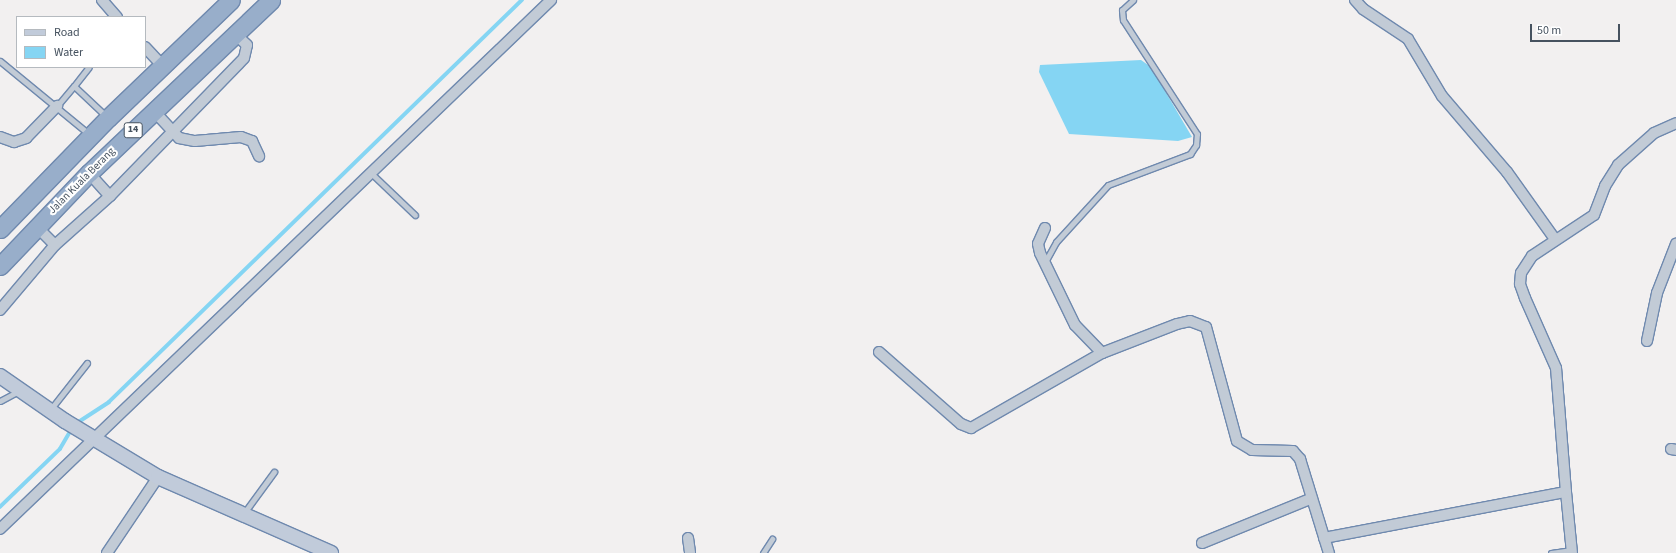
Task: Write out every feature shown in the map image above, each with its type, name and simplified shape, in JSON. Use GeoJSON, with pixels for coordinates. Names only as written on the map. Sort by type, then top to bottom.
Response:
{"type":"FeatureCollection","features":[{"type":"Feature","properties":{"kind":"highway","name":"14"},"geometry":{"type":"LineString","coordinates":[[0,229],[108,118],[231,0]]}},
{"type":"Feature","properties":{"kind":"highway","name":"Jalan Kuala Berang"},"geometry":{"type":"LineString","coordinates":[[37,227],[153,110],[271,0]]}},
{"type":"Feature","properties":{"kind":"highway"},"geometry":{"type":"LineString","coordinates":[[1,261],[5,248],[22,230],[37,227]]}},
{"type":"Feature","properties":{"kind":"main road"},"geometry":{"type":"LineString","coordinates":[[0,376],[49,411],[158,477],[329,553]]}},
{"type":"Feature","properties":{"kind":"street"},"geometry":{"type":"LineString","coordinates":[[102,0],[116,16]]}},
{"type":"Feature","properties":{"kind":"street"},"geometry":{"type":"LineString","coordinates":[[0,529],[90,437],[373,175],[551,0]]}},
{"type":"Feature","properties":{"kind":"street"},"geometry":{"type":"LineString","coordinates":[[1355,0],[1362,9],[1408,39],[1442,96],[1507,172],[1554,238]]}},
{"type":"Feature","properties":{"kind":"street"},"geometry":{"type":"LineString","coordinates":[[0,310],[55,245],[110,196],[172,130],[244,58],[247,45],[234,33]]}},
{"type":"Feature","properties":{"kind":"street"},"geometry":{"type":"LineString","coordinates":[[146,48],[162,65]]}},
{"type":"Feature","properties":{"kind":"street"},"geometry":{"type":"LineString","coordinates":[[0,137],[14,142],[26,138],[57,106]]}},
{"type":"Feature","properties":{"kind":"street"},"geometry":{"type":"LineString","coordinates":[[153,110],[172,130],[190,141],[241,137],[252,141],[259,156]]}},
{"type":"Feature","properties":{"kind":"street"},"geometry":{"type":"LineString","coordinates":[[1572,551],[1556,368],[1520,284],[1525,264],[1554,238],[1594,215],[1618,165],[1654,133],[1676,123]]}},
{"type":"Feature","properties":{"kind":"street"},"geometry":{"type":"LineString","coordinates":[[89,173],[110,196]]}},
{"type":"Feature","properties":{"kind":"street"},"geometry":{"type":"LineString","coordinates":[[37,227],[55,245]]}},
{"type":"Feature","properties":{"kind":"street"},"geometry":{"type":"LineString","coordinates":[[1045,228],[1038,244],[1045,262],[1075,325],[1102,353]]}},
{"type":"Feature","properties":{"kind":"street"},"geometry":{"type":"LineString","coordinates":[[1647,341],[1657,293],[1676,244]]}},
{"type":"Feature","properties":{"kind":"street"},"geometry":{"type":"LineString","coordinates":[[879,352],[961,424],[971,428],[1102,353],[1178,324],[1199,322],[1206,327],[1237,441],[1252,450],[1293,451],[1300,459],[1310,499],[1329,553]]}},
{"type":"Feature","properties":{"kind":"street"},"geometry":{"type":"LineString","coordinates":[[107,553],[158,477]]}},
{"type":"Feature","properties":{"kind":"street"},"geometry":{"type":"LineString","coordinates":[[1324,538],[1566,492]]}},
{"type":"Feature","properties":{"kind":"street"},"geometry":{"type":"LineString","coordinates":[[1202,543],[1310,499]]}},
{"type":"Feature","properties":{"kind":"street"},"geometry":{"type":"LineString","coordinates":[[688,538],[690,553]]}},
{"type":"Feature","properties":{"kind":"lane"},"geometry":{"type":"LineString","coordinates":[[1045,262],[1056,242],[1108,185],[1190,154],[1196,145],[1197,134],[1123,20],[1122,10],[1133,0]]}},
{"type":"Feature","properties":{"kind":"lane"},"geometry":{"type":"LineString","coordinates":[[0,61],[57,106],[91,136]]}},
{"type":"Feature","properties":{"kind":"lane"},"geometry":{"type":"LineString","coordinates":[[57,106],[88,68]]}},
{"type":"Feature","properties":{"kind":"lane"},"geometry":{"type":"LineString","coordinates":[[74,86],[108,118]]}},
{"type":"Feature","properties":{"kind":"lane"},"geometry":{"type":"LineString","coordinates":[[373,175],[415,215]]}},
{"type":"Feature","properties":{"kind":"lane"},"geometry":{"type":"LineString","coordinates":[[49,411],[87,363]]}},
{"type":"Feature","properties":{"kind":"lane"},"geometry":{"type":"LineString","coordinates":[[0,400],[21,391]]}},
{"type":"Feature","properties":{"kind":"lane"},"geometry":{"type":"LineString","coordinates":[[244,514],[274,472]]}},
{"type":"Feature","properties":{"kind":"lane"},"geometry":{"type":"LineString","coordinates":[[763,553],[772,539]]}},
{"type":"Feature","properties":{"kind":"lane"},"geometry":{"type":"LineString","coordinates":[[1551,553],[1572,551]]}},
{"type":"Feature","properties":{"kind":"water"},"geometry":{"type":"Polygon","coordinates":[[[1141,60],[1151,67],[1192,137],[1178,141],[1069,134],[1039,72],[1040,65],[1141,60]]]}},
{"type":"Feature","properties":{"kind":"waterway"},"geometry":{"type":"LineString","coordinates":[[77,423],[109,402],[522,0]]}},
{"type":"Feature","properties":{"kind":"waterway"},"geometry":{"type":"LineString","coordinates":[[0,507],[60,449],[71,430]]}}]}
